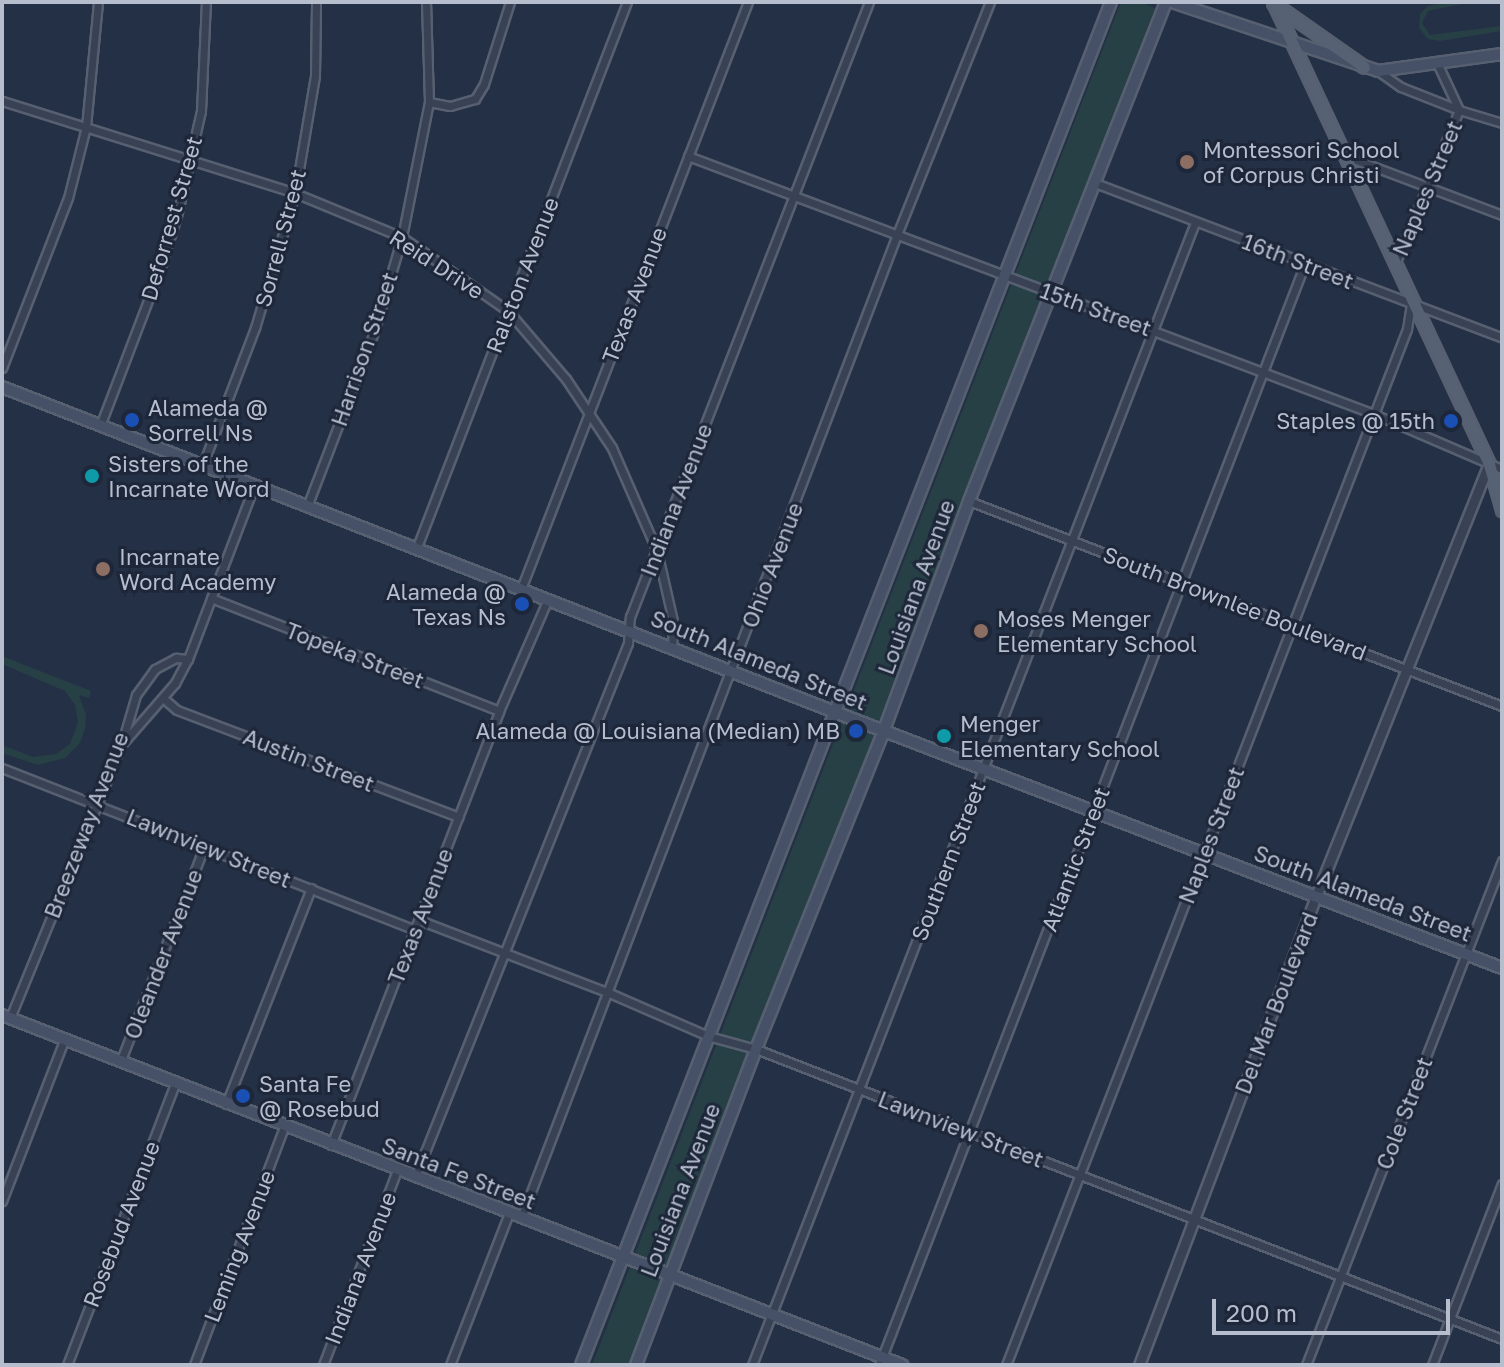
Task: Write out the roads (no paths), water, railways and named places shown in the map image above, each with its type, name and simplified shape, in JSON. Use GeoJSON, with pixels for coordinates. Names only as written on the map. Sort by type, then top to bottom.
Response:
{"type":"FeatureCollection","features":[{"type":"Feature","properties":{"kind":"main road","name":"Louisiana Avenue"},"geometry":{"type":"LineString","coordinates":[[581,1365],[832,711],[1111,2]]}},
{"type":"Feature","properties":{"kind":"main road","name":"Louisiana Avenue"},"geometry":{"type":"LineString","coordinates":[[636,1365],[756,1049],[884,730],[969,501],[1169,2]]}},
{"type":"Feature","properties":{"kind":"main road"},"geometry":{"type":"LineString","coordinates":[[1169,2],[1290,45],[1378,71],[1502,54]]}},
{"type":"Feature","properties":{"kind":"main road"},"geometry":{"type":"LineString","coordinates":[[1273,2],[1290,45],[1489,464],[1502,510]]}},
{"type":"Feature","properties":{"kind":"main road"},"geometry":{"type":"LineString","coordinates":[[1273,2],[1364,67]]}},
{"type":"Feature","properties":{"kind":"main road","name":"South Alameda Street"},"geometry":{"type":"LineString","coordinates":[[2,387],[1502,968]]}},
{"type":"Feature","properties":{"kind":"main road","name":"Santa Fe Street"},"geometry":{"type":"LineString","coordinates":[[6,1016],[284,1127],[771,1314],[881,1361],[902,1365]]}},
{"type":"Feature","properties":{"kind":"street"},"geometry":{"type":"LineString","coordinates":[[2,368],[68,198],[86,127],[98,2]]}},
{"type":"Feature","properties":{"kind":"street","name":"Deforrest Street"},"geometry":{"type":"LineString","coordinates":[[100,426],[163,261],[191,158],[201,111],[206,2]]}},
{"type":"Feature","properties":{"kind":"street","name":"Sorrell Street"},"geometry":{"type":"LineString","coordinates":[[203,464],[255,328],[295,193],[315,76],[316,2]]}},
{"type":"Feature","properties":{"kind":"street","name":"Harrison Street"},"geometry":{"type":"LineString","coordinates":[[308,504],[374,332],[402,237],[429,102],[426,2]]}},
{"type":"Feature","properties":{"kind":"street"},"geometry":{"type":"LineString","coordinates":[[429,102],[450,106],[475,99],[484,84],[510,2]]}},
{"type":"Feature","properties":{"kind":"street","name":"Ralston Avenue"},"geometry":{"type":"LineString","coordinates":[[417,547],[627,2]]}},
{"type":"Feature","properties":{"kind":"street","name":"Texas Avenue"},"geometry":{"type":"LineString","coordinates":[[521,589],[748,2]]}},
{"type":"Feature","properties":{"kind":"street","name":"Indiana Avenue"},"geometry":{"type":"LineString","coordinates":[[415,1177],[628,643],[630,617],[869,2]]}},
{"type":"Feature","properties":{"kind":"street","name":"Ohio Avenue"},"geometry":{"type":"LineString","coordinates":[[521,1218],[896,237],[990,2]]}},
{"type":"Feature","properties":{"kind":"street"},"geometry":{"type":"LineString","coordinates":[[1438,65],[1459,110]]}},
{"type":"Feature","properties":{"kind":"street"},"geometry":{"type":"LineString","coordinates":[[1378,71],[1401,87],[1502,123]]}},
{"type":"Feature","properties":{"kind":"street","name":"Reid Drive"},"geometry":{"type":"LineString","coordinates":[[2,101],[295,193],[402,237],[508,311],[589,410],[612,448],[657,551],[673,621],[672,646]]}},
{"type":"Feature","properties":{"kind":"street","name":"Naples Street"},"geometry":{"type":"LineString","coordinates":[[1394,266],[1459,110]]}},
{"type":"Feature","properties":{"kind":"street"},"geometry":{"type":"LineString","coordinates":[[1343,155],[1502,215]]}},
{"type":"Feature","properties":{"kind":"street","name":"15th Street"},"geometry":{"type":"LineString","coordinates":[[688,156],[896,237],[1374,414],[1502,469]]}},
{"type":"Feature","properties":{"kind":"street","name":"16th Street"},"geometry":{"type":"LineString","coordinates":[[1095,183],[1502,338]]}},
{"type":"Feature","properties":{"kind":"street","name":"Southern Street"},"geometry":{"type":"LineString","coordinates":[[752,1365],[1195,222]]}},
{"type":"Feature","properties":{"kind":"street","name":"Atlantic Street"},"geometry":{"type":"LineString","coordinates":[[881,1361],[1305,263]]}},
{"type":"Feature","properties":{"kind":"street","name":"Naples Street"},"geometry":{"type":"LineString","coordinates":[[1006,1365],[1407,329],[1411,303]]}},
{"type":"Feature","properties":{"kind":"street","name":"Del Mar Boulevard"},"geometry":{"type":"LineString","coordinates":[[1139,1365],[1316,896],[1489,464]]}},
{"type":"Feature","properties":{"kind":"street"},"geometry":{"type":"LineString","coordinates":[[121,746],[163,698],[188,659],[255,484]]}},
{"type":"Feature","properties":{"kind":"street","name":"South Brownlee Boulevard"},"geometry":{"type":"LineString","coordinates":[[969,501],[1502,706]]}},
{"type":"Feature","properties":{"kind":"street","name":"Topeka Street"},"geometry":{"type":"LineString","coordinates":[[211,598],[499,711]]}},
{"type":"Feature","properties":{"kind":"street","name":"Texas Avenue"},"geometry":{"type":"LineString","coordinates":[[331,1145],[499,711],[548,599]]}},
{"type":"Feature","properties":{"kind":"street","name":"Breezeway Avenue"},"geometry":{"type":"LineString","coordinates":[[6,1016],[121,746],[126,721],[147,678],[166,661],[188,659]]}},
{"type":"Feature","properties":{"kind":"street","name":"Austin Street"},"geometry":{"type":"LineString","coordinates":[[163,698],[177,710],[458,817]]}},
{"type":"Feature","properties":{"kind":"street","name":"Lawnview Street"},"geometry":{"type":"LineString","coordinates":[[2,768],[415,930]]}},
{"type":"Feature","properties":{"kind":"street","name":"Oleander Avenue"},"geometry":{"type":"LineString","coordinates":[[121,1060],[204,847]]}},
{"type":"Feature","properties":{"kind":"street","name":"Cole Street"},"geometry":{"type":"LineString","coordinates":[[1306,1365],[1502,861]]}},
{"type":"Feature","properties":{"kind":"street"},"geometry":{"type":"LineString","coordinates":[[226,1104],[311,888]]}},
{"type":"Feature","properties":{"kind":"street","name":"Lawnview Street"},"geometry":{"type":"LineString","coordinates":[[419,920],[607,992],[708,1036],[756,1049],[1195,1219],[1339,1279],[1502,1339]]}},
{"type":"Feature","properties":{"kind":"street"},"geometry":{"type":"LineString","coordinates":[[2,1201],[65,1038]]}},
{"type":"Feature","properties":{"kind":"street","name":"Rosebud Avenue"},"geometry":{"type":"LineString","coordinates":[[67,1365],[175,1083]]}},
{"type":"Feature","properties":{"kind":"street","name":"Leming Avenue"},"geometry":{"type":"LineString","coordinates":[[194,1365],[284,1127]]}},
{"type":"Feature","properties":{"kind":"street","name":"Indiana Avenue"},"geometry":{"type":"LineString","coordinates":[[323,1365],[397,1170]]}},
{"type":"Feature","properties":{"kind":"street"},"geometry":{"type":"LineString","coordinates":[[1432,1365],[1502,1184]]}},
{"type":"Feature","properties":{"kind":"street"},"geometry":{"type":"LineString","coordinates":[[450,1365],[509,1213]]}},
{"type":"Feature","properties":{"kind":"place","name":"Montessori School of Corpus Christi"},"geometry":{"type":"Point","coordinates":[1187,162]}},
{"type":"Feature","properties":{"kind":"place","name":"Alameda @ Sorrell Ns"},"geometry":{"type":"Point","coordinates":[132,420]}},
{"type":"Feature","properties":{"kind":"place","name":"Staples @ 15th"},"geometry":{"type":"Point","coordinates":[1451,421]}},
{"type":"Feature","properties":{"kind":"place","name":"Sisters of the Incarnate Word"},"geometry":{"type":"Point","coordinates":[92,476]}},
{"type":"Feature","properties":{"kind":"place","name":"Incarnate Word Academy"},"geometry":{"type":"Point","coordinates":[103,569]}},
{"type":"Feature","properties":{"kind":"place","name":"Alameda @ Texas Ns"},"geometry":{"type":"Point","coordinates":[522,604]}},
{"type":"Feature","properties":{"kind":"place","name":"Moses Menger Elementary School"},"geometry":{"type":"Point","coordinates":[981,631]}},
{"type":"Feature","properties":{"kind":"place","name":"Alameda @ Louisiana (Median) MB"},"geometry":{"type":"Point","coordinates":[856,731]}},
{"type":"Feature","properties":{"kind":"place","name":"Menger Elementary School"},"geometry":{"type":"Point","coordinates":[944,736]}},
{"type":"Feature","properties":{"kind":"place","name":"Santa Fe @ Rosebud"},"geometry":{"type":"Point","coordinates":[243,1096]}}]}
